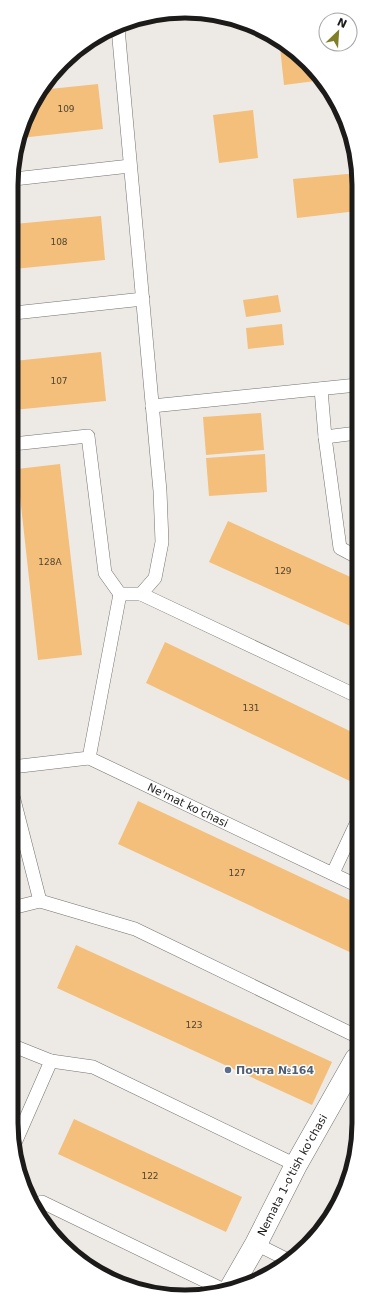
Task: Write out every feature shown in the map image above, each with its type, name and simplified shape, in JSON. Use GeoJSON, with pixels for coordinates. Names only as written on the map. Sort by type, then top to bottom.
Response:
{"type":"FeatureCollection","features":[{"type":"Feature","properties":{"kind":"street","name":"Nemata 1-o'tish ko'chasi"},"geometry":{"type":"LineString","coordinates":[[234,1282],[256,1244],[296,1165],[352,1066]]}},
{"type":"Feature","properties":{"kind":"lane"},"geometry":{"type":"LineString","coordinates":[[118,32],[160,491],[162,542],[155,578],[141,594]]}},
{"type":"Feature","properties":{"kind":"lane"},"geometry":{"type":"LineString","coordinates":[[18,180],[130,166]]}},
{"type":"Feature","properties":{"kind":"lane"},"geometry":{"type":"LineString","coordinates":[[18,313],[142,299]]}},
{"type":"Feature","properties":{"kind":"lane"},"geometry":{"type":"LineString","coordinates":[[152,406],[352,385]]}},
{"type":"Feature","properties":{"kind":"lane"},"geometry":{"type":"LineString","coordinates":[[321,388],[340,548],[352,554]]}},
{"type":"Feature","properties":{"kind":"lane"},"geometry":{"type":"LineString","coordinates":[[326,436],[352,433]]}},
{"type":"Feature","properties":{"kind":"lane"},"geometry":{"type":"LineString","coordinates":[[18,443],[88,436],[105,573],[120,594],[89,758],[18,766]]}},
{"type":"Feature","properties":{"kind":"lane"},"geometry":{"type":"LineString","coordinates":[[120,594],[141,594],[352,694]]}},
{"type":"Feature","properties":{"kind":"lane","name":"Ne'mat ko'chasi"},"geometry":{"type":"LineString","coordinates":[[89,758],[352,883]]}},
{"type":"Feature","properties":{"kind":"lane"},"geometry":{"type":"LineString","coordinates":[[18,815],[40,901]]}},
{"type":"Feature","properties":{"kind":"lane"},"geometry":{"type":"LineString","coordinates":[[333,873],[352,833]]}},
{"type":"Feature","properties":{"kind":"lane"},"geometry":{"type":"LineString","coordinates":[[18,906],[40,901],[135,929],[352,1034]]}},
{"type":"Feature","properties":{"kind":"lane"},"geometry":{"type":"LineString","coordinates":[[18,1049],[51,1061],[93,1067],[296,1165]]}},
{"type":"Feature","properties":{"kind":"lane"},"geometry":{"type":"LineString","coordinates":[[18,1136],[51,1061]]}},
{"type":"Feature","properties":{"kind":"lane"},"geometry":{"type":"LineString","coordinates":[[42,1202],[216,1287]]}},
{"type":"Feature","properties":{"kind":"lane"},"geometry":{"type":"LineString","coordinates":[[256,1244],[283,1258]]}},
{"type":"Feature","properties":{"kind":"building"},"geometry":{"type":"Polygon","coordinates":[[[280,48],[295,59],[315,81],[284,85],[280,48]]]}},
{"type":"Feature","properties":{"kind":"building"},"geometry":{"type":"Polygon","coordinates":[[[98,84],[103,129],[25,137],[35,111],[48,89],[98,84]]]}},
{"type":"Feature","properties":{"kind":"building"},"geometry":{"type":"Polygon","coordinates":[[[253,110],[258,158],[219,163],[213,115],[253,110]]]}},
{"type":"Feature","properties":{"kind":"building"},"geometry":{"type":"Polygon","coordinates":[[[352,174],[352,212],[297,218],[293,179],[352,174]]]}},
{"type":"Feature","properties":{"kind":"building"},"geometry":{"type":"Polygon","coordinates":[[[101,216],[105,260],[18,269],[18,224],[101,216]]]}},
{"type":"Feature","properties":{"kind":"building"},"geometry":{"type":"Polygon","coordinates":[[[278,295],[281,312],[246,317],[243,300],[278,295]]]}},
{"type":"Feature","properties":{"kind":"building"},"geometry":{"type":"Polygon","coordinates":[[[282,324],[284,345],[248,349],[246,328],[282,324]]]}},
{"type":"Feature","properties":{"kind":"building"},"geometry":{"type":"Polygon","coordinates":[[[101,352],[106,401],[18,410],[18,361],[101,352]]]}},
{"type":"Feature","properties":{"kind":"building"},"geometry":{"type":"Polygon","coordinates":[[[261,413],[264,450],[206,455],[203,417],[261,413]]]}},
{"type":"Feature","properties":{"kind":"building"},"geometry":{"type":"Polygon","coordinates":[[[265,454],[267,492],[209,496],[206,458],[265,454]]]}},
{"type":"Feature","properties":{"kind":"building"},"geometry":{"type":"Polygon","coordinates":[[[60,464],[82,655],[38,660],[18,469],[60,464]]]}},
{"type":"Feature","properties":{"kind":"building"},"geometry":{"type":"Polygon","coordinates":[[[228,521],[352,578],[352,627],[209,562],[228,521]]]}},
{"type":"Feature","properties":{"kind":"building"},"geometry":{"type":"Polygon","coordinates":[[[165,642],[352,732],[352,782],[146,683],[165,642]]]}},
{"type":"Feature","properties":{"kind":"building"},"geometry":{"type":"Polygon","coordinates":[[[138,801],[352,901],[352,953],[118,844],[138,801]]]}},
{"type":"Feature","properties":{"kind":"building"},"geometry":{"type":"Polygon","coordinates":[[[76,945],[332,1062],[312,1105],[57,988],[76,945]]]}},
{"type":"Feature","properties":{"kind":"building"},"geometry":{"type":"Polygon","coordinates":[[[74,1119],[242,1197],[226,1232],[58,1154],[74,1119]]]}},
{"type":"Feature","properties":{"kind":"place","name":"Почта №164"},"geometry":{"type":"Point","coordinates":[228,1070]}}]}
